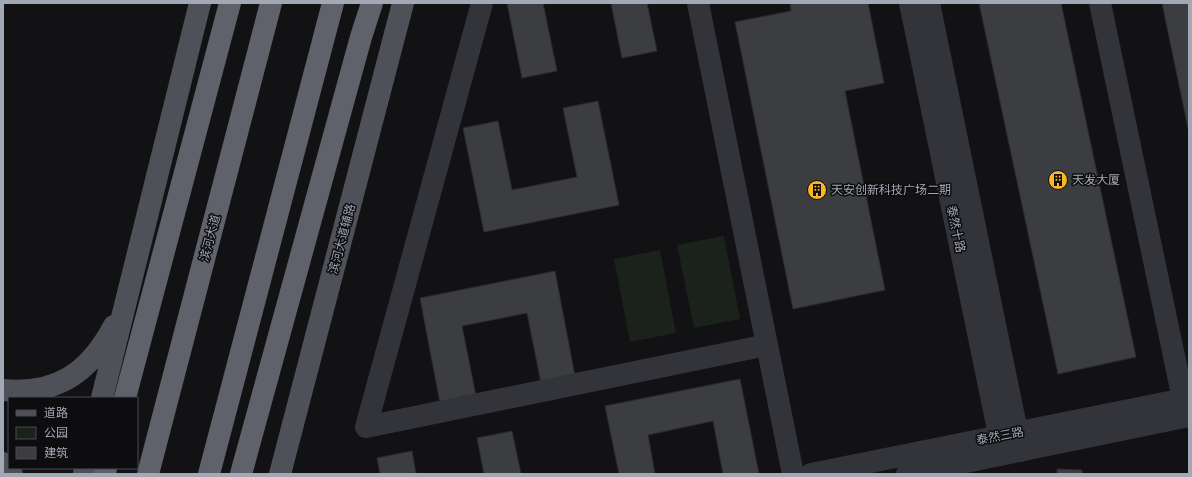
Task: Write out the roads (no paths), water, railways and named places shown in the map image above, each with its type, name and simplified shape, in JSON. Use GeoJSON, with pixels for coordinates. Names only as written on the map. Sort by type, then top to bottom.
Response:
{"type":"FeatureCollection","features":[{"type":"Feature","properties":{"kind":"highway"},"geometry":{"type":"LineString","coordinates":[[125,397],[230,3]]}},
{"type":"Feature","properties":{"kind":"highway","name":"滨河大道"},"geometry":{"type":"LineString","coordinates":[[148,474],[271,3]]}},
{"type":"Feature","properties":{"kind":"highway"},"geometry":{"type":"LineString","coordinates":[[209,474],[333,3]]}},
{"type":"Feature","properties":{"kind":"highway"},"geometry":{"type":"LineString","coordinates":[[241,474],[361,37],[372,3]]}},
{"type":"Feature","properties":{"kind":"main road"},"geometry":{"type":"LineString","coordinates":[[102,397],[200,3]]}},
{"type":"Feature","properties":{"kind":"main road","name":"滨河大道辅路"},"geometry":{"type":"LineString","coordinates":[[280,474],[403,3]]}},
{"type":"Feature","properties":{"kind":"main road"},"geometry":{"type":"LineString","coordinates":[[392,44],[413,3]]}},
{"type":"Feature","properties":{"kind":"main road"},"geometry":{"type":"LineString","coordinates":[[3,390],[19,392],[52,387],[79,372],[97,353],[114,328],[129,290]]}},
{"type":"Feature","properties":{"kind":"main road"},"geometry":{"type":"LineString","coordinates":[[3,463],[12,474]]}},
{"type":"Feature","properties":{"kind":"street"},"geometry":{"type":"LineString","coordinates":[[482,3],[366,427],[767,345]]}},
{"type":"Feature","properties":{"kind":"street"},"geometry":{"type":"LineString","coordinates":[[698,3],[793,474]]}},
{"type":"Feature","properties":{"kind":"street","name":"泰然十路"},"geometry":{"type":"LineString","coordinates":[[910,3],[1010,443]]}},
{"type":"Feature","properties":{"kind":"street","name":"泰然十路"},"geometry":{"type":"LineString","coordinates":[[929,3],[1010,443]]}},
{"type":"Feature","properties":{"kind":"street"},"geometry":{"type":"LineString","coordinates":[[1100,3],[1187,404]]}},
{"type":"Feature","properties":{"kind":"street","name":"泰然三路"},"geometry":{"type":"LineString","coordinates":[[811,474],[1010,443],[1187,404]]}},
{"type":"Feature","properties":{"kind":"street","name":"泰然三路"},"geometry":{"type":"LineString","coordinates":[[907,474],[1010,443]]}},
{"type":"Feature","properties":{"kind":"place","name":"天发大厦"},"geometry":{"type":"Point","coordinates":[1058,180]}},
{"type":"Feature","properties":{"kind":"place","name":"天安创新科技广场二期"},"geometry":{"type":"Point","coordinates":[817,190]}}]}
